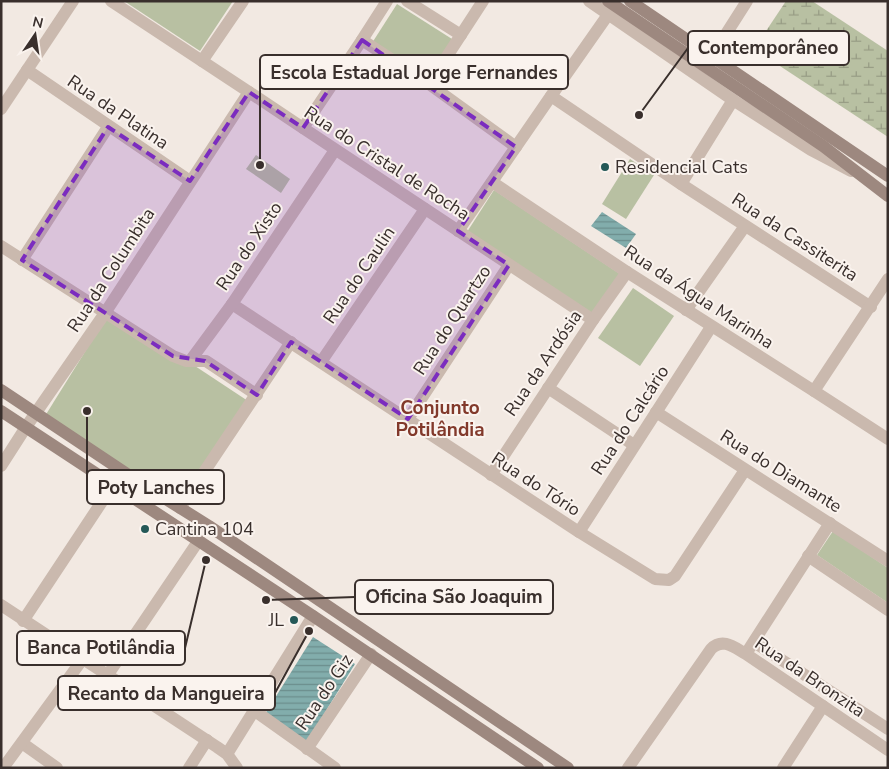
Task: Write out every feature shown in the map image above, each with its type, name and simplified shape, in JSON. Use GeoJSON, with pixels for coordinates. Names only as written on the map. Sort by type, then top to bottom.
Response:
{"type":"FeatureCollection","features":[{"type":"Feature","properties":{"kind":"main road"},"geometry":{"type":"LineString","coordinates":[[630,1],[888,176]]}},
{"type":"Feature","properties":{"kind":"main road"},"geometry":{"type":"LineString","coordinates":[[611,7],[824,146],[888,196]]}},
{"type":"Feature","properties":{"kind":"main road"},"geometry":{"type":"LineString","coordinates":[[1,390],[209,526],[568,768]]}},
{"type":"Feature","properties":{"kind":"main road"},"geometry":{"type":"LineString","coordinates":[[1,411],[314,616],[538,768]]}},
{"type":"Feature","properties":{"kind":"main road"},"geometry":{"type":"LineString","coordinates":[[427,692],[436,679]]}},
{"type":"Feature","properties":{"kind":"street"},"geometry":{"type":"LineString","coordinates":[[1,109],[74,1]]}},
{"type":"Feature","properties":{"kind":"street","name":"Rua do Cristal de Rocha"},"geometry":{"type":"LineString","coordinates":[[111,1],[593,320]]}},
{"type":"Feature","properties":{"kind":"street"},"geometry":{"type":"LineString","coordinates":[[202,61],[243,1]]}},
{"type":"Feature","properties":{"kind":"street"},"geometry":{"type":"LineString","coordinates":[[303,128],[387,1]]}},
{"type":"Feature","properties":{"kind":"street"},"geometry":{"type":"LineString","coordinates":[[407,1],[461,36]]}},
{"type":"Feature","properties":{"kind":"street"},"geometry":{"type":"LineString","coordinates":[[429,84],[483,1]]}},
{"type":"Feature","properties":{"kind":"street"},"geometry":{"type":"LineString","coordinates":[[589,1],[611,7],[733,100],[812,150],[860,176]]}},
{"type":"Feature","properties":{"kind":"street"},"geometry":{"type":"LineString","coordinates":[[712,56],[747,1]]}},
{"type":"Feature","properties":{"kind":"street"},"geometry":{"type":"LineString","coordinates":[[458,231],[611,7]]}},
{"type":"Feature","properties":{"kind":"street"},"geometry":{"type":"LineString","coordinates":[[362,40],[429,84],[516,147]]}},
{"type":"Feature","properties":{"kind":"street","name":"Rua da Platina"},"geometry":{"type":"LineString","coordinates":[[27,70],[108,127],[190,181]]}},
{"type":"Feature","properties":{"kind":"street","name":"Rua da Columbita"},"geometry":{"type":"LineString","coordinates":[[1,466],[35,413],[105,313],[249,92]]}},
{"type":"Feature","properties":{"kind":"street","name":"Rua da Cassiterita"},"geometry":{"type":"LineString","coordinates":[[551,96],[681,184],[871,307]]}},
{"type":"Feature","properties":{"kind":"street"},"geometry":{"type":"LineString","coordinates":[[681,184],[733,100]]}},
{"type":"Feature","properties":{"kind":"street"},"geometry":{"type":"LineString","coordinates":[[22,260],[108,127]]}},
{"type":"Feature","properties":{"kind":"street","name":"Rua do Xisto"},"geometry":{"type":"LineString","coordinates":[[190,362],[232,304],[335,150]]}},
{"type":"Feature","properties":{"kind":"street","name":"Rua da Água Marinha"},"geometry":{"type":"LineString","coordinates":[[492,182],[711,327],[888,440]]}},
{"type":"Feature","properties":{"kind":"street","name":"Rua do Caulin"},"geometry":{"type":"LineString","coordinates":[[321,362],[425,208]]}},
{"type":"Feature","properties":{"kind":"street"},"geometry":{"type":"LineString","coordinates":[[686,310],[745,226]]}},
{"type":"Feature","properties":{"kind":"street"},"geometry":{"type":"LineString","coordinates":[[1,246],[173,356],[190,362],[204,361],[212,364],[257,395]]}},
{"type":"Feature","properties":{"kind":"street","name":"Rua do Quartzo"},"geometry":{"type":"LineString","coordinates":[[408,419],[509,264]]}},
{"type":"Feature","properties":{"kind":"street","name":"Rua da Ardósia"},"geometry":{"type":"LineString","coordinates":[[491,475],[593,320],[627,272]]}},
{"type":"Feature","properties":{"kind":"street"},"geometry":{"type":"LineString","coordinates":[[814,391],[888,279]]}},
{"type":"Feature","properties":{"kind":"street","name":"Rua do Tório"},"geometry":{"type":"LineString","coordinates":[[232,304],[578,532],[648,575],[663,580],[671,580],[675,576],[745,470]]}},
{"type":"Feature","properties":{"kind":"street","name":"Rua do Calcário"},"geometry":{"type":"LineString","coordinates":[[578,532],[711,327]]}},
{"type":"Feature","properties":{"kind":"street"},"geometry":{"type":"LineString","coordinates":[[180,508],[291,342]]}},
{"type":"Feature","properties":{"kind":"street"},"geometry":{"type":"LineString","coordinates":[[548,388],[634,445]]}},
{"type":"Feature","properties":{"kind":"street","name":"Rua do Diamante"},"geometry":{"type":"LineString","coordinates":[[656,412],[888,561]]}},
{"type":"Feature","properties":{"kind":"street"},"geometry":{"type":"LineString","coordinates":[[23,621],[113,485]]}},
{"type":"Feature","properties":{"kind":"street"},"geometry":{"type":"LineString","coordinates":[[746,654],[830,523]]}},
{"type":"Feature","properties":{"kind":"street"},"geometry":{"type":"LineString","coordinates":[[107,676],[199,540]]}},
{"type":"Feature","properties":{"kind":"street"},"geometry":{"type":"LineString","coordinates":[[808,556],[888,610]]}},
{"type":"Feature","properties":{"kind":"street"},"geometry":{"type":"LineString","coordinates":[[1,605],[227,754],[237,768]]}},
{"type":"Feature","properties":{"kind":"street"},"geometry":{"type":"LineString","coordinates":[[227,754],[314,616]]}},
{"type":"Feature","properties":{"kind":"street","name":"Rua da Bronzita"},"geometry":{"type":"LineString","coordinates":[[754,642],[888,729]]}},
{"type":"Feature","properties":{"kind":"street","name":"Rua da Bronzita"},"geometry":{"type":"LineString","coordinates":[[628,768],[711,649],[717,644],[728,644],[746,654],[888,750]]}},
{"type":"Feature","properties":{"kind":"street","name":"Rua do Giz"},"geometry":{"type":"LineString","coordinates":[[307,749],[371,654]]}},
{"type":"Feature","properties":{"kind":"street"},"geometry":{"type":"LineString","coordinates":[[3,768],[82,660]]}},
{"type":"Feature","properties":{"kind":"street"},"geometry":{"type":"LineString","coordinates":[[783,768],[822,706]]}},
{"type":"Feature","properties":{"kind":"street"},"geometry":{"type":"LineString","coordinates":[[255,711],[335,768]]}},
{"type":"Feature","properties":{"kind":"street"},"geometry":{"type":"LineString","coordinates":[[190,768],[206,740]]}},
{"type":"Feature","properties":{"kind":"street"},"geometry":{"type":"LineString","coordinates":[[22,743],[57,768]]}},
{"type":"Feature","properties":{"kind":"highlighted area"},"geometry":{"type":"Polygon","coordinates":[[[362,40],[516,147],[458,231],[509,265],[408,419],[291,342],[257,395],[205,361],[173,356],[22,260],[108,127],[190,181],[249,92],[303,128],[362,40]]]}},
{"type":"Feature","properties":{"kind":"green space"},"geometry":{"type":"Polygon","coordinates":[[[124,1],[233,1],[200,51],[124,1]]]}},
{"type":"Feature","properties":{"kind":"green space"},"geometry":{"type":"Polygon","coordinates":[[[786,1],[812,1],[888,51],[888,137],[754,49],[786,1]]]}},
{"type":"Feature","properties":{"kind":"green space"},"geometry":{"type":"Polygon","coordinates":[[[397,4],[452,39],[427,78],[372,43],[397,4]]]}},
{"type":"Feature","properties":{"kind":"green space"},"geometry":{"type":"Polygon","coordinates":[[[256,155],[290,179],[281,193],[246,169],[256,155]]]}},
{"type":"Feature","properties":{"kind":"green space"},"geometry":{"type":"Polygon","coordinates":[[[630,159],[654,175],[626,219],[602,204],[630,159]]]}},
{"type":"Feature","properties":{"kind":"green space"},"geometry":{"type":"Polygon","coordinates":[[[494,190],[620,274],[592,315],[467,232],[494,190]]]}},
{"type":"Feature","properties":{"kind":"green space"},"geometry":{"type":"Polygon","coordinates":[[[633,288],[674,316],[640,366],[598,338],[633,288]]]}},
{"type":"Feature","properties":{"kind":"green space"},"geometry":{"type":"Polygon","coordinates":[[[106,318],[195,366],[251,403],[175,503],[45,416],[106,318]]]}},
{"type":"Feature","properties":{"kind":"green space"},"geometry":{"type":"Polygon","coordinates":[[[833,531],[888,568],[888,603],[817,555],[833,531]]]}},
{"type":"Feature","properties":{"kind":"water"},"geometry":{"type":"Polygon","coordinates":[[[602,212],[636,234],[626,248],[591,226],[602,212]]]}},
{"type":"Feature","properties":{"kind":"water"},"geometry":{"type":"Polygon","coordinates":[[[313,637],[355,664],[306,743],[265,714],[313,637]]]}},
{"type":"Feature","properties":{"kind":"place","name":"Contemporâneo"},"geometry":{"type":"Point","coordinates":[639,115]}},
{"type":"Feature","properties":{"kind":"place","name":"Escola Estadual Jorge Fernandes"},"geometry":{"type":"Point","coordinates":[260,165]}},
{"type":"Feature","properties":{"kind":"place","name":"Residencial Cats"},"geometry":{"type":"Point","coordinates":[605,167]}},
{"type":"Feature","properties":{"kind":"place","name":"Poty Lanches"},"geometry":{"type":"Point","coordinates":[87,411]}},
{"type":"Feature","properties":{"kind":"place","name":"Cantina 104"},"geometry":{"type":"Point","coordinates":[145,529]}},
{"type":"Feature","properties":{"kind":"place","name":"Banca Potilândia"},"geometry":{"type":"Point","coordinates":[206,560]}},
{"type":"Feature","properties":{"kind":"place","name":"Oficina São Joaquim"},"geometry":{"type":"Point","coordinates":[266,600]}},
{"type":"Feature","properties":{"kind":"place","name":"JL"},"geometry":{"type":"Point","coordinates":[294,620]}},
{"type":"Feature","properties":{"kind":"place","name":"Recanto da Mangueira"},"geometry":{"type":"Point","coordinates":[309,631]}},
{"type":"Feature","properties":{"kind":"district","name":"Conjunto Potilândia"},"geometry":{"type":"Point","coordinates":[440,418]}}]}
